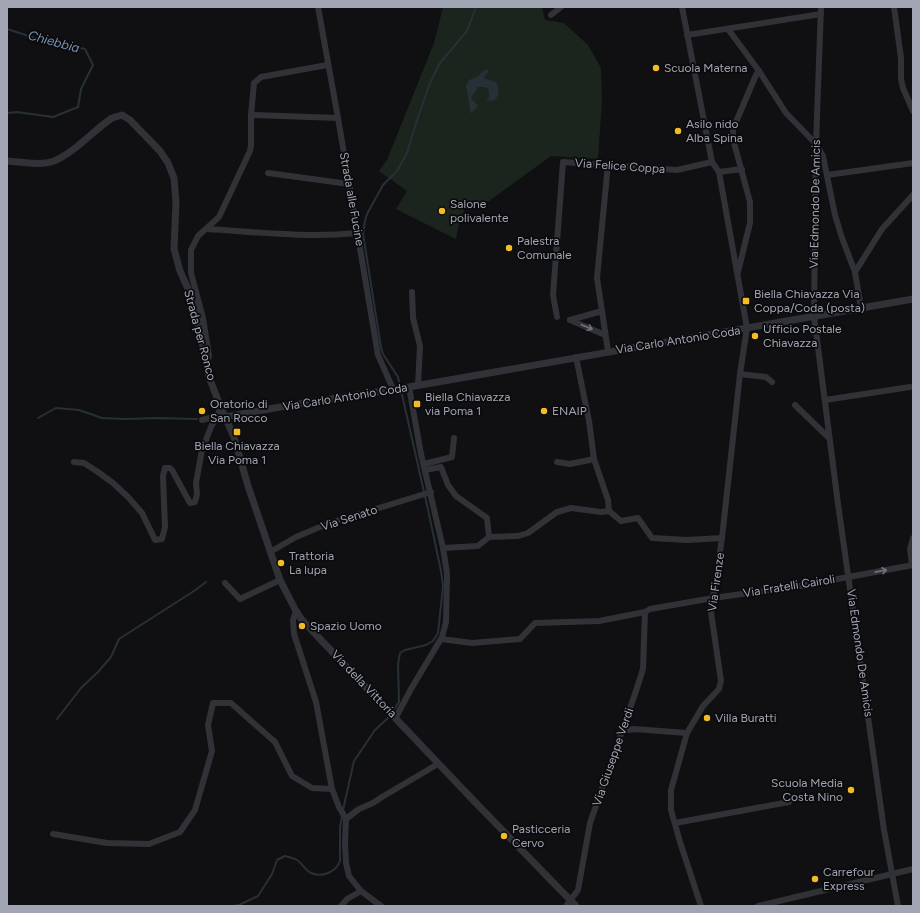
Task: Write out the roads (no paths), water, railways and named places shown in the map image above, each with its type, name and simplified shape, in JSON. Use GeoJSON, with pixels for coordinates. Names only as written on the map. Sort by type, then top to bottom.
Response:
{"type":"FeatureCollection","features":[{"type":"Feature","properties":{"kind":"street","name":"Strada alle Fucine"},"geometry":{"type":"LineString","coordinates":[[318,7],[378,355],[393,389]]}},
{"type":"Feature","properties":{"kind":"street"},"geometry":{"type":"LineString","coordinates":[[550,15],[561,7]]}},
{"type":"Feature","properties":{"kind":"street"},"geometry":{"type":"LineString","coordinates":[[682,7],[712,162],[719,172],[747,328]]}},
{"type":"Feature","properties":{"kind":"street"},"geometry":{"type":"LineString","coordinates":[[894,7],[901,58],[901,79],[903,88],[913,111]]}},
{"type":"Feature","properties":{"kind":"street"},"geometry":{"type":"LineString","coordinates":[[687,35],[728,29],[821,10]]}},
{"type":"Feature","properties":{"kind":"street","name":"Via Edmondo De Amicis"},"geometry":{"type":"LineString","coordinates":[[821,10],[816,144],[814,316],[829,438],[884,830],[898,906]]}},
{"type":"Feature","properties":{"kind":"street"},"geometry":{"type":"LineString","coordinates":[[728,29],[760,71],[786,113],[816,144],[823,156],[834,215],[855,272],[861,308]]}},
{"type":"Feature","properties":{"kind":"street"},"geometry":{"type":"LineString","coordinates":[[207,362],[209,356],[206,337],[191,272],[191,250],[198,236],[219,217],[250,151],[254,83],[261,77],[327,65]]}},
{"type":"Feature","properties":{"kind":"street"},"geometry":{"type":"LineString","coordinates":[[738,275],[750,223],[750,202],[733,139],[733,129],[756,75],[760,71]]}},
{"type":"Feature","properties":{"kind":"street","name":"Strada per Ronco"},"geometry":{"type":"LineString","coordinates":[[7,161],[41,163],[53,161],[64,155],[105,123],[117,116],[122,115],[141,130],[160,151],[168,163],[174,178],[176,202],[174,249],[180,271],[189,291],[197,317],[209,377],[225,417]]}},
{"type":"Feature","properties":{"kind":"street"},"geometry":{"type":"LineString","coordinates":[[251,115],[338,118]]}},
{"type":"Feature","properties":{"kind":"street","name":"Via Felice Coppa"},"geometry":{"type":"LineString","coordinates":[[557,317],[554,295],[563,162],[677,170],[712,162]]}},
{"type":"Feature","properties":{"kind":"street"},"geometry":{"type":"LineString","coordinates":[[827,175],[913,163]]}},
{"type":"Feature","properties":{"kind":"street","name":"Via Carlo Antonio Coda"},"geometry":{"type":"LineString","coordinates":[[608,164],[597,278],[608,351]]}},
{"type":"Feature","properties":{"kind":"street"},"geometry":{"type":"LineString","coordinates":[[719,172],[742,169]]}},
{"type":"Feature","properties":{"kind":"street"},"geometry":{"type":"LineString","coordinates":[[268,173],[349,184]]}},
{"type":"Feature","properties":{"kind":"street"},"geometry":{"type":"LineString","coordinates":[[855,272],[882,229],[913,195]]}},
{"type":"Feature","properties":{"kind":"street"},"geometry":{"type":"LineString","coordinates":[[207,229],[306,236],[330,236],[357,233]]}},
{"type":"Feature","properties":{"kind":"street","name":"Via Carlo Antonio Coda"},"geometry":{"type":"LineString","coordinates":[[412,292],[413,318],[420,346],[418,385]]}},
{"type":"Feature","properties":{"kind":"street","name":"Via Carlo Antonio Coda"},"geometry":{"type":"LineString","coordinates":[[225,417],[913,299]]}},
{"type":"Feature","properties":{"kind":"street","name":"Via Carlo Antonio Coda"},"geometry":{"type":"LineString","coordinates":[[602,311],[570,320],[605,335]]}},
{"type":"Feature","properties":{"kind":"street","name":"Via Firenze"},"geometry":{"type":"LineString","coordinates":[[701,906],[691,879],[671,810],[671,790],[687,733],[703,706],[719,690],[721,682],[711,616],[722,538],[740,374],[747,328]]}},
{"type":"Feature","properties":{"kind":"street"},"geometry":{"type":"LineString","coordinates":[[576,357],[589,421],[594,459],[608,500],[609,511],[621,522],[638,518],[652,538],[687,540],[722,538]]}},
{"type":"Feature","properties":{"kind":"street"},"geometry":{"type":"LineString","coordinates":[[740,374],[766,377],[772,382]]}},
{"type":"Feature","properties":{"kind":"street"},"geometry":{"type":"LineString","coordinates":[[392,713],[411,689],[441,639],[446,622],[447,573],[431,492],[424,467],[409,386]]}},
{"type":"Feature","properties":{"kind":"street"},"geometry":{"type":"LineString","coordinates":[[825,400],[910,388]]}},
{"type":"Feature","properties":{"kind":"street"},"geometry":{"type":"LineString","coordinates":[[795,405],[829,438]]}},
{"type":"Feature","properties":{"kind":"street"},"geometry":{"type":"LineString","coordinates":[[74,462],[84,463],[113,483],[142,513],[155,540],[162,540],[165,527],[164,470],[166,468],[170,468],[172,470],[190,503],[195,502],[197,494],[196,483],[202,450],[221,408]]}},
{"type":"Feature","properties":{"kind":"street"},"geometry":{"type":"LineString","coordinates":[[202,420],[217,416]]}},
{"type":"Feature","properties":{"kind":"street","name":"Via della Vittoria"},"geometry":{"type":"LineString","coordinates":[[225,417],[234,436],[248,486],[280,580],[302,620],[392,713],[438,764],[576,906]]}},
{"type":"Feature","properties":{"kind":"street"},"geometry":{"type":"LineString","coordinates":[[424,467],[452,457],[454,438]]}},
{"type":"Feature","properties":{"kind":"street"},"geometry":{"type":"LineString","coordinates":[[557,462],[570,464],[594,459]]}},
{"type":"Feature","properties":{"kind":"street"},"geometry":{"type":"LineString","coordinates":[[424,467],[440,467],[448,485],[456,496],[487,518],[488,537]]}},
{"type":"Feature","properties":{"kind":"street","name":"Via Senato"},"geometry":{"type":"LineString","coordinates":[[270,552],[296,537],[326,524],[431,492]]}},
{"type":"Feature","properties":{"kind":"street"},"geometry":{"type":"LineString","coordinates":[[443,548],[478,546],[488,537],[518,536],[528,533],[557,512],[571,508],[601,512],[609,511]]}},
{"type":"Feature","properties":{"kind":"street"},"geometry":{"type":"LineString","coordinates":[[912,565],[910,549],[913,538]]}},
{"type":"Feature","properties":{"kind":"street","name":"Via Fratelli Cairoli"},"geometry":{"type":"LineString","coordinates":[[713,598],[800,586],[912,565]]}},
{"type":"Feature","properties":{"kind":"street"},"geometry":{"type":"LineString","coordinates":[[225,582],[240,599],[280,580]]}},
{"type":"Feature","properties":{"kind":"street"},"geometry":{"type":"LineString","coordinates":[[441,639],[472,643],[520,639],[535,623],[599,621],[645,612],[650,609],[713,598]]}},
{"type":"Feature","properties":{"kind":"street"},"geometry":{"type":"LineString","coordinates":[[296,611],[293,620],[294,634],[316,702],[332,789],[339,807],[346,819],[346,864],[349,876],[361,891],[381,906]]}},
{"type":"Feature","properties":{"kind":"street","name":"Via Giuseppe Verdi"},"geometry":{"type":"LineString","coordinates":[[566,906],[578,890],[590,823],[643,669],[645,612]]}},
{"type":"Feature","properties":{"kind":"street"},"geometry":{"type":"LineString","coordinates":[[53,834],[107,843],[149,844],[180,832],[195,810],[212,751],[208,726],[213,703],[230,703],[275,742],[292,776],[312,788],[332,789]]}},
{"type":"Feature","properties":{"kind":"street"},"geometry":{"type":"LineString","coordinates":[[622,731],[634,729],[687,733]]}},
{"type":"Feature","properties":{"kind":"street"},"geometry":{"type":"LineString","coordinates":[[346,819],[359,809],[373,804],[382,797],[438,764]]}},
{"type":"Feature","properties":{"kind":"street"},"geometry":{"type":"LineString","coordinates":[[675,823],[789,802]]}},
{"type":"Feature","properties":{"kind":"street"},"geometry":{"type":"LineString","coordinates":[[758,906],[913,869]]}},
{"type":"Feature","properties":{"kind":"street"},"geometry":{"type":"LineString","coordinates":[[341,906],[347,899],[361,891]]}},
{"type":"Feature","properties":{"kind":"waterway"},"geometry":{"type":"LineString","coordinates":[[343,810],[354,761],[375,730],[387,719],[399,702],[398,664],[400,653],[405,650],[426,645],[433,641],[438,633],[443,586],[427,505],[398,377],[383,354],[381,347],[363,234],[365,221],[367,214],[383,185],[397,171],[407,153],[430,83],[440,63],[467,31],[476,7]]}},
{"type":"Feature","properties":{"kind":"waterway","name":"Chiebbia"},"geometry":{"type":"LineString","coordinates":[[7,29],[35,38],[85,49],[93,65],[81,89],[78,107],[53,117],[17,112],[7,113]]}},
{"type":"Feature","properties":{"kind":"waterway"},"geometry":{"type":"LineString","coordinates":[[38,418],[56,408],[79,410],[102,418],[197,419]]}},
{"type":"Feature","properties":{"kind":"waterway"},"geometry":{"type":"LineString","coordinates":[[57,719],[81,688],[111,657],[119,639],[206,582]]}},
{"type":"Feature","properties":{"kind":"waterway"},"geometry":{"type":"LineString","coordinates":[[233,906],[239,905],[258,896],[272,874],[277,860],[285,856],[297,860],[311,873],[320,875],[332,871],[340,861],[340,828],[342,816]]}},
{"type":"Feature","properties":{"kind":"place","name":"Scuola Materna"},"geometry":{"type":"Point","coordinates":[656,68]}},
{"type":"Feature","properties":{"kind":"place","name":"Asilo nido Alba Spina"},"geometry":{"type":"Point","coordinates":[678,131]}},
{"type":"Feature","properties":{"kind":"place","name":"Salone polivalente"},"geometry":{"type":"Point","coordinates":[442,211]}},
{"type":"Feature","properties":{"kind":"place","name":"Palestra Comunale"},"geometry":{"type":"Point","coordinates":[509,248]}},
{"type":"Feature","properties":{"kind":"place","name":"Biella Chiavazza Via Coppa/Coda (posta)"},"geometry":{"type":"Point","coordinates":[746,301]}},
{"type":"Feature","properties":{"kind":"place","name":"Ufficio Postale Chiavazza"},"geometry":{"type":"Point","coordinates":[755,336]}},
{"type":"Feature","properties":{"kind":"place","name":"Biella Chiavazza via Poma 1"},"geometry":{"type":"Point","coordinates":[417,404]}},
{"type":"Feature","properties":{"kind":"place","name":"Oratorio di San Rocco"},"geometry":{"type":"Point","coordinates":[202,411]}},
{"type":"Feature","properties":{"kind":"place","name":"ENAIP"},"geometry":{"type":"Point","coordinates":[544,411]}},
{"type":"Feature","properties":{"kind":"place","name":"Biella Chiavazza Via Poma 1"},"geometry":{"type":"Point","coordinates":[237,432]}},
{"type":"Feature","properties":{"kind":"place","name":"Trattoria La lupa"},"geometry":{"type":"Point","coordinates":[281,563]}},
{"type":"Feature","properties":{"kind":"place","name":"Spazio Uomo"},"geometry":{"type":"Point","coordinates":[302,626]}},
{"type":"Feature","properties":{"kind":"place","name":"Villa Buratti"},"geometry":{"type":"Point","coordinates":[707,718]}},
{"type":"Feature","properties":{"kind":"place","name":"Scuola Media Costa Nino"},"geometry":{"type":"Point","coordinates":[851,790]}},
{"type":"Feature","properties":{"kind":"place","name":"Pasticceria Cervo"},"geometry":{"type":"Point","coordinates":[504,836]}},
{"type":"Feature","properties":{"kind":"place","name":"Carrefour Express"},"geometry":{"type":"Point","coordinates":[815,879]}}]}
